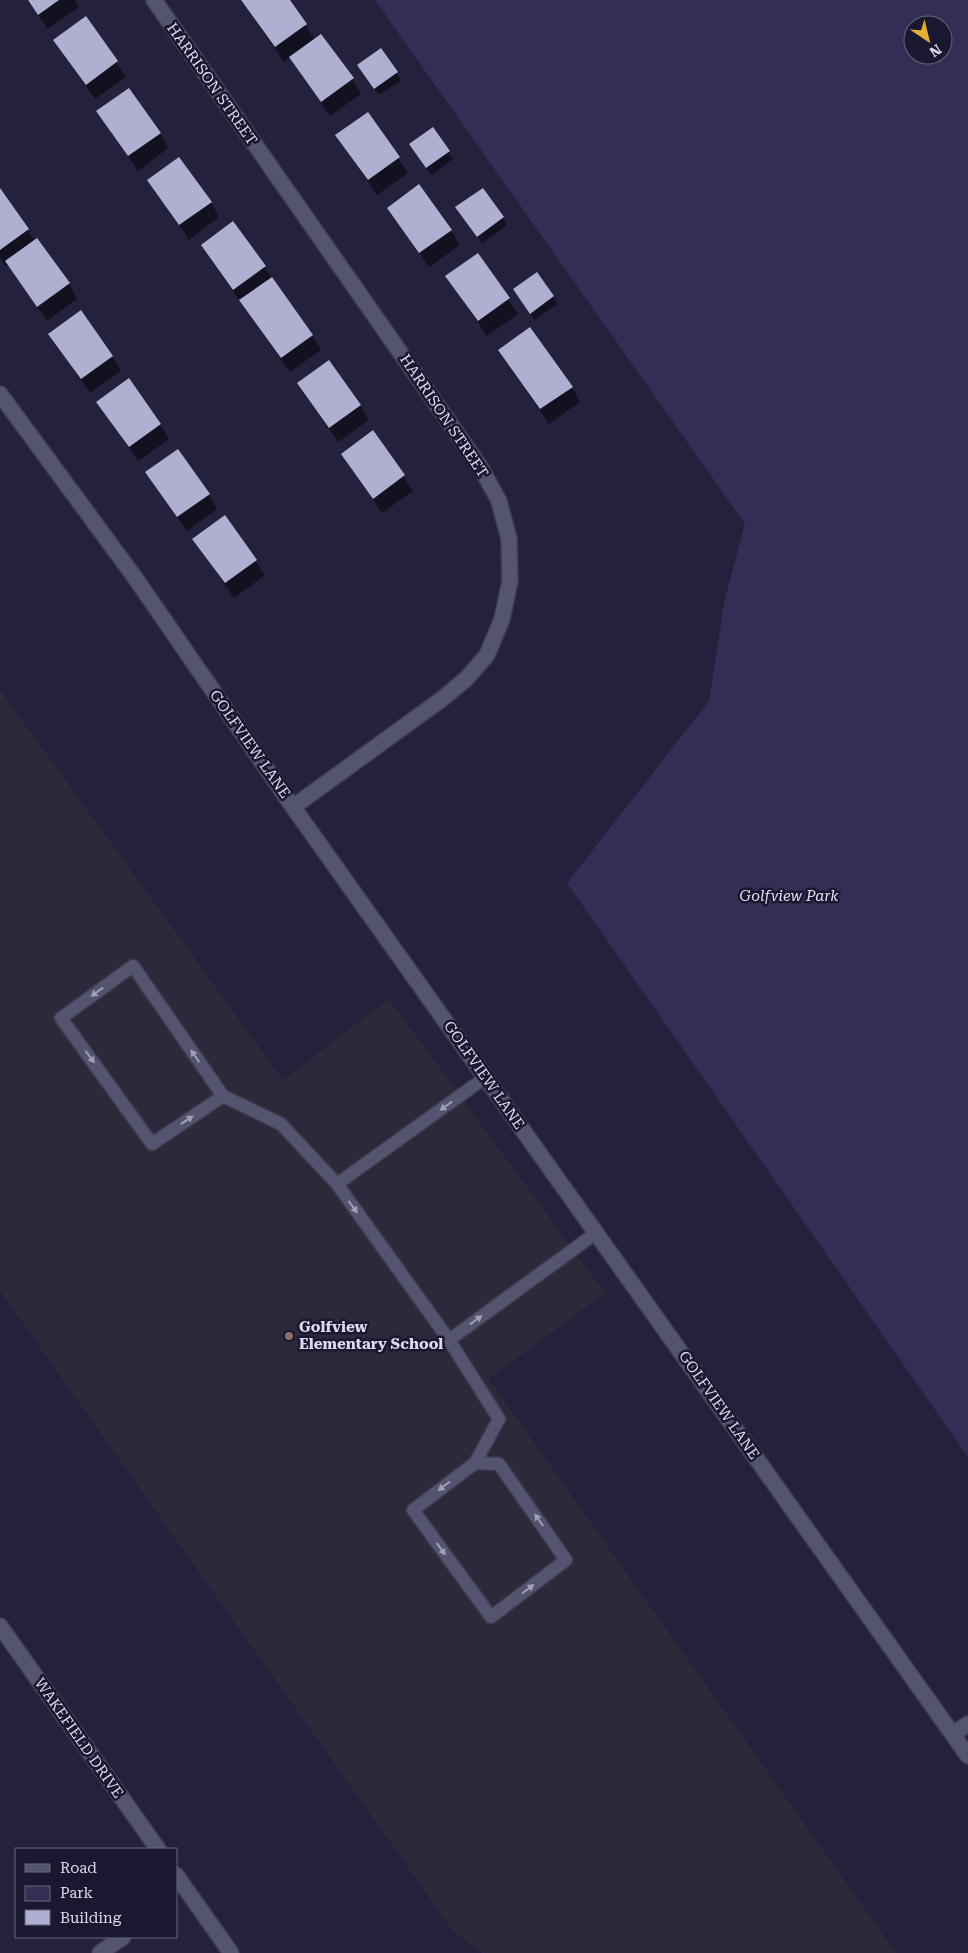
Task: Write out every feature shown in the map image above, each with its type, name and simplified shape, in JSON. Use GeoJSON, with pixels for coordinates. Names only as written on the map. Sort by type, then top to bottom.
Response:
{"type":"FeatureCollection","features":[{"type":"Feature","properties":{"kind":"street","name":"HARRISON STREET"},"geometry":{"type":"LineString","coordinates":[[154,0],[481,468],[499,501],[509,539],[510,581],[502,619],[487,655],[466,680],[442,699],[294,807]]}},
{"type":"Feature","properties":{"kind":"street","name":"GOLFVIEW LANE"},"geometry":{"type":"LineString","coordinates":[[0,394],[136,579],[294,807],[968,1756]]}},
{"type":"Feature","properties":{"kind":"street","name":"WAKEFIELD DRIVE"},"geometry":{"type":"LineString","coordinates":[[0,1626],[157,1848]]}},
{"type":"Feature","properties":{"kind":"street"},"geometry":{"type":"LineString","coordinates":[[953,1734],[968,1724]]}},
{"type":"Feature","properties":{"kind":"street"},"geometry":{"type":"LineString","coordinates":[[178,1882],[182,1895],[231,1953]]}},
{"type":"Feature","properties":{"kind":"street"},"geometry":{"type":"LineString","coordinates":[[100,1953],[122,1938]]}},
{"type":"Feature","properties":{"kind":"lane"},"geometry":{"type":"LineString","coordinates":[[223,1096],[152,1144],[61,1018],[133,966],[223,1096],[281,1124],[336,1184],[449,1340],[499,1419],[475,1463],[413,1510],[491,1617],[566,1560],[499,1464],[475,1463]]}},
{"type":"Feature","properties":{"kind":"lane"},"geometry":{"type":"LineString","coordinates":[[336,1184],[486,1078]]}},
{"type":"Feature","properties":{"kind":"lane"},"geometry":{"type":"LineString","coordinates":[[449,1340],[596,1233]]}},
{"type":"Feature","properties":{"kind":"shaded area","name":"Golfview Elementary School"},"geometry":{"type":"Polygon","coordinates":[[[0,690],[283,1080],[389,999],[605,1293],[489,1379],[896,1953],[482,1953],[453,1931],[0,1291],[0,690]]]}},
{"type":"Feature","properties":{"kind":"green space","name":"Golfview Park"},"geometry":{"type":"Polygon","coordinates":[[[375,0],[968,0],[968,1457],[567,883],[709,701],[725,598],[745,524],[375,0]]]}},
{"type":"Feature","properties":{"kind":"building"},"geometry":{"type":"Polygon","coordinates":[[[28,0],[59,0],[38,15],[28,0]]]}},
{"type":"Feature","properties":{"kind":"building"},"geometry":{"type":"Polygon","coordinates":[[[241,0],[290,0],[307,24],[275,47],[241,0]]]}},
{"type":"Feature","properties":{"kind":"building"},"geometry":{"type":"Polygon","coordinates":[[[86,16],[118,61],[86,85],[53,40],[86,16]]]}},
{"type":"Feature","properties":{"kind":"building"},"geometry":{"type":"Polygon","coordinates":[[[321,34],[354,78],[321,102],[289,57],[321,34]]]}},
{"type":"Feature","properties":{"kind":"building"},"geometry":{"type":"Polygon","coordinates":[[[381,48],[398,72],[374,89],[357,65],[381,48]]]}},
{"type":"Feature","properties":{"kind":"building"},"geometry":{"type":"Polygon","coordinates":[[[129,88],[161,133],[128,156],[96,111],[129,88]]]}},
{"type":"Feature","properties":{"kind":"building"},"geometry":{"type":"Polygon","coordinates":[[[368,112],[400,157],[368,180],[335,135],[368,112]]]}},
{"type":"Feature","properties":{"kind":"building"},"geometry":{"type":"Polygon","coordinates":[[[433,127],[450,151],[426,168],[409,144],[433,127]]]}},
{"type":"Feature","properties":{"kind":"building"},"geometry":{"type":"Polygon","coordinates":[[[179,157],[212,202],[179,225],[147,180],[179,157]]]}},
{"type":"Feature","properties":{"kind":"building"},"geometry":{"type":"Polygon","coordinates":[[[419,184],[452,230],[419,253],[387,208],[419,184]]]}},
{"type":"Feature","properties":{"kind":"building"},"geometry":{"type":"Polygon","coordinates":[[[0,188],[29,229],[0,250],[0,188]]]}},
{"type":"Feature","properties":{"kind":"building"},"geometry":{"type":"Polygon","coordinates":[[[483,188],[504,217],[477,237],[455,207],[483,188]]]}},
{"type":"Feature","properties":{"kind":"building"},"geometry":{"type":"Polygon","coordinates":[[[233,221],[266,266],[233,290],[201,245],[233,221]]]}},
{"type":"Feature","properties":{"kind":"building"},"geometry":{"type":"Polygon","coordinates":[[[37,238],[70,283],[37,307],[5,261],[37,238]]]}},
{"type":"Feature","properties":{"kind":"building"},"geometry":{"type":"Polygon","coordinates":[[[478,253],[510,298],[478,321],[445,276],[478,253]]]}},
{"type":"Feature","properties":{"kind":"building"},"geometry":{"type":"Polygon","coordinates":[[[537,272],[554,296],[530,314],[513,289],[537,272]]]}},
{"type":"Feature","properties":{"kind":"building"},"geometry":{"type":"Polygon","coordinates":[[[272,277],[313,335],[281,358],[239,300],[272,277]]]}},
{"type":"Feature","properties":{"kind":"building"},"geometry":{"type":"Polygon","coordinates":[[[81,310],[113,356],[81,379],[48,334],[81,310]]]}},
{"type":"Feature","properties":{"kind":"building"},"geometry":{"type":"Polygon","coordinates":[[[530,327],[573,387],[540,409],[498,350],[530,327]]]}},
{"type":"Feature","properties":{"kind":"building"},"geometry":{"type":"Polygon","coordinates":[[[329,360],[361,405],[329,428],[297,383],[329,360]]]}},
{"type":"Feature","properties":{"kind":"building"},"geometry":{"type":"Polygon","coordinates":[[[129,378],[161,424],[129,447],[96,402],[129,378]]]}},
{"type":"Feature","properties":{"kind":"building"},"geometry":{"type":"Polygon","coordinates":[[[373,430],[405,475],[373,499],[341,454],[373,430]]]}},
{"type":"Feature","properties":{"kind":"building"},"geometry":{"type":"Polygon","coordinates":[[[178,449],[210,494],[177,517],[145,472],[178,449]]]}},
{"type":"Feature","properties":{"kind":"building"},"geometry":{"type":"Polygon","coordinates":[[[225,515],[257,560],[225,583],[192,539],[225,515]]]}},
{"type":"Feature","properties":{"kind":"place","name":"Golfview Elementary School"},"geometry":{"type":"Point","coordinates":[289,1336]}}]}
